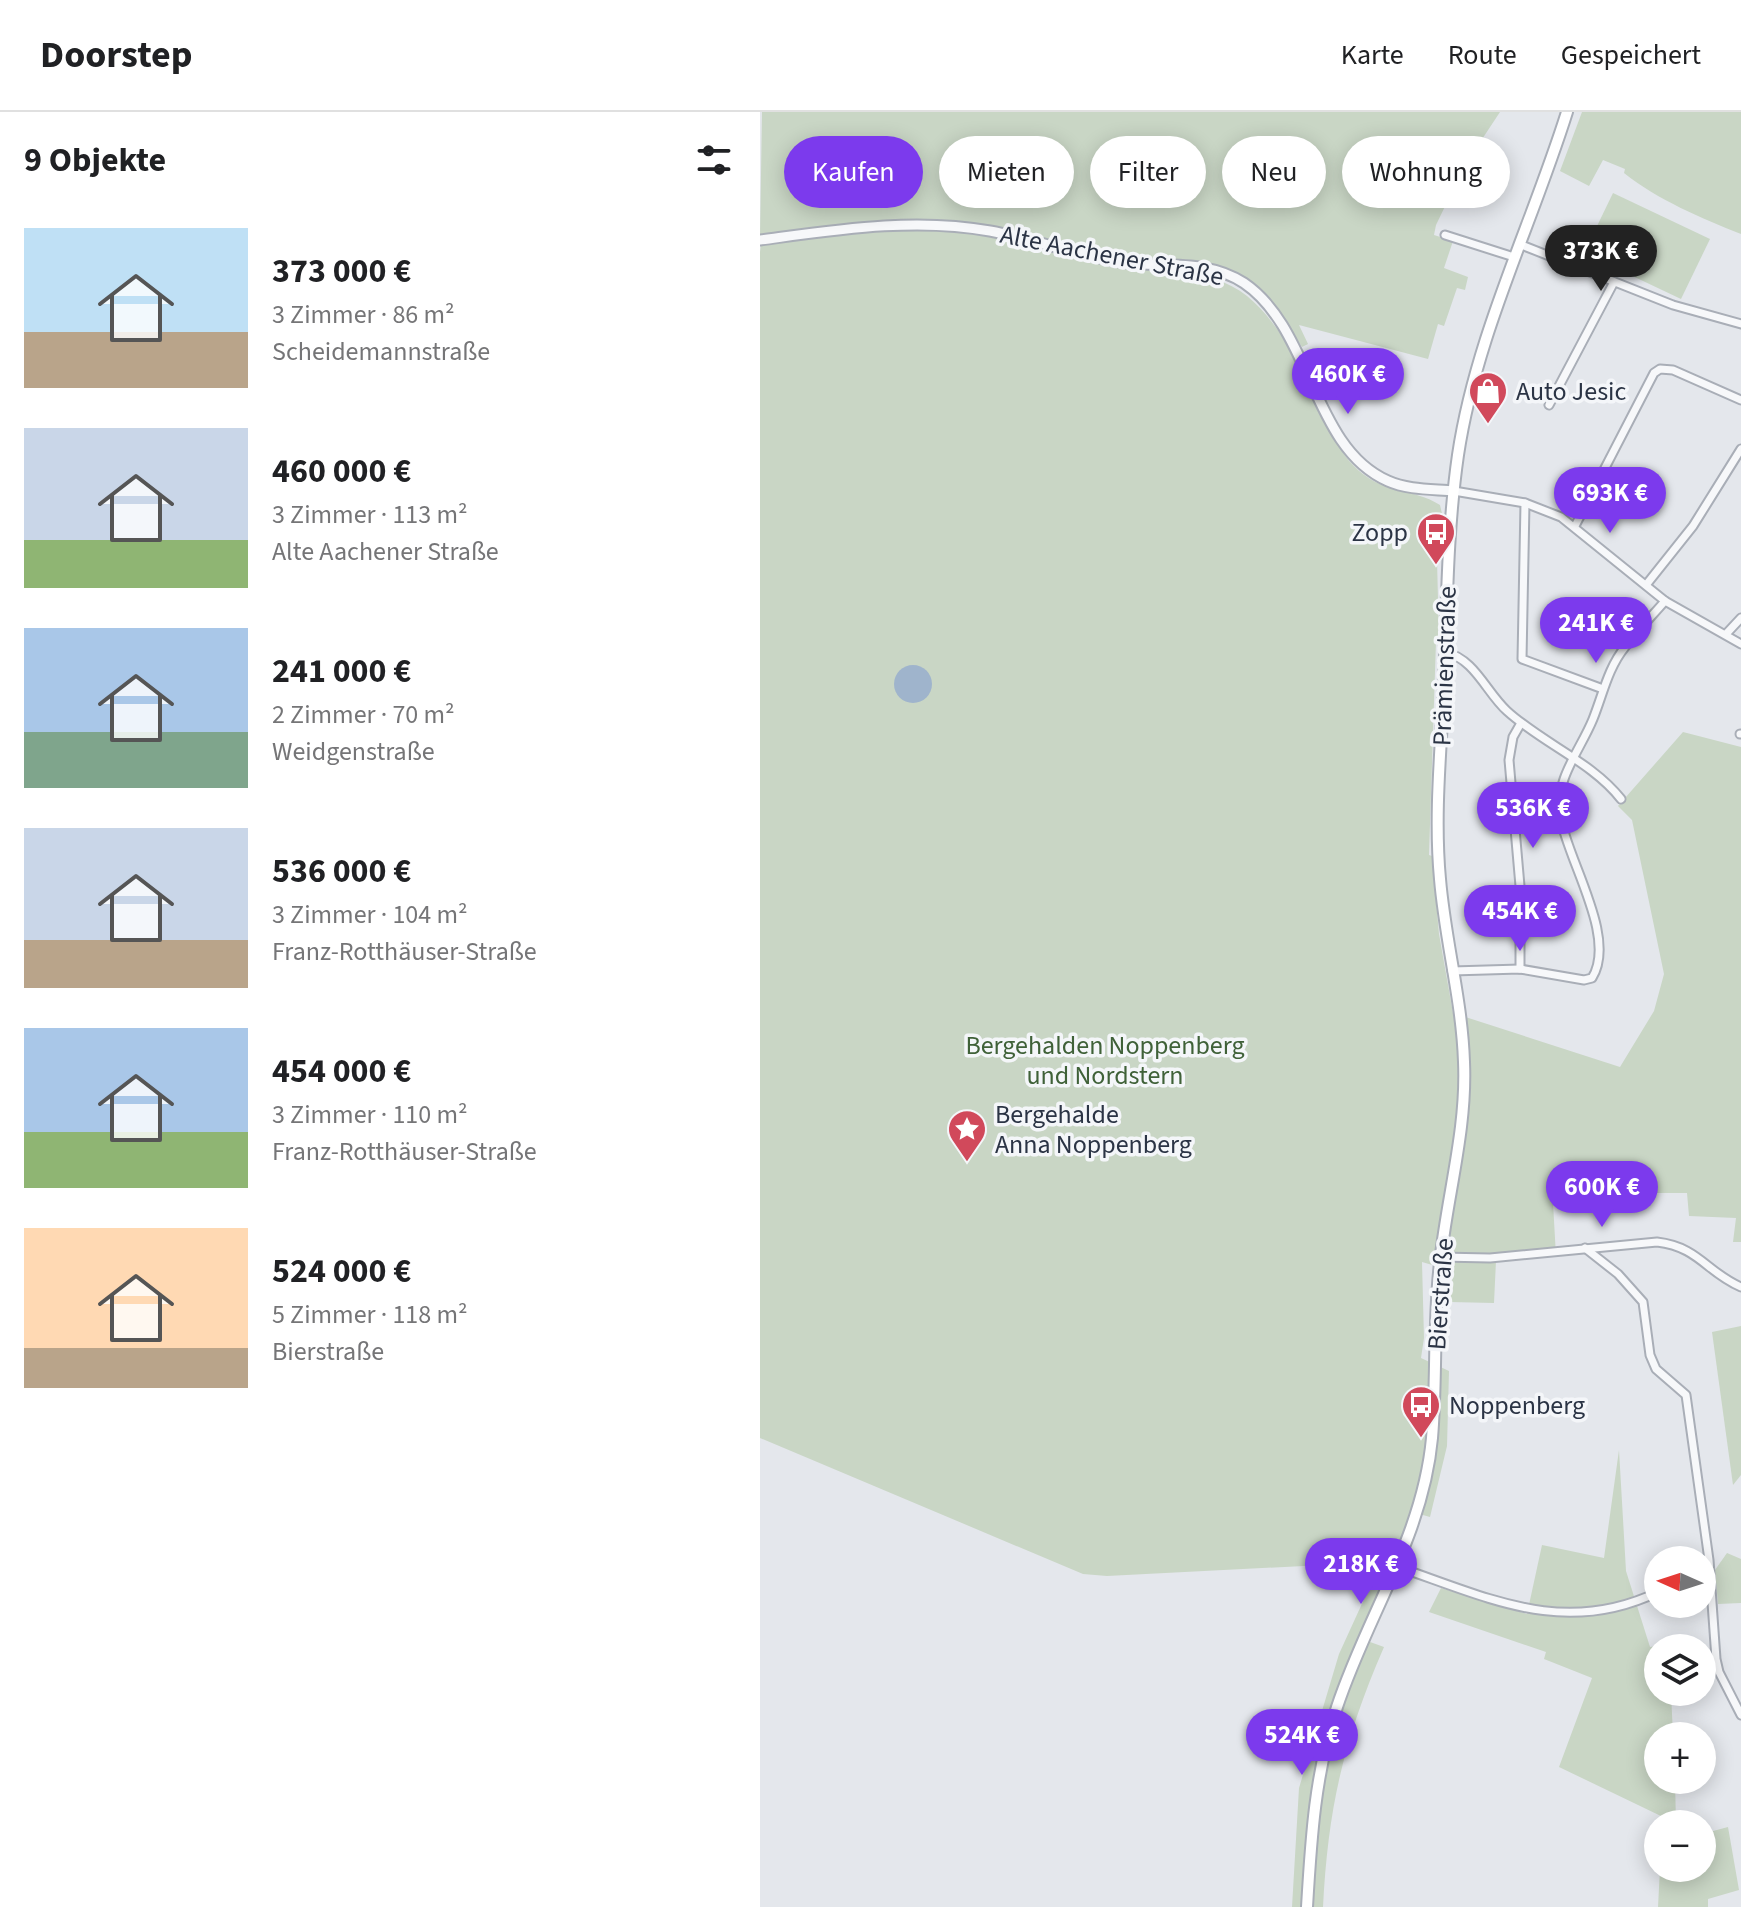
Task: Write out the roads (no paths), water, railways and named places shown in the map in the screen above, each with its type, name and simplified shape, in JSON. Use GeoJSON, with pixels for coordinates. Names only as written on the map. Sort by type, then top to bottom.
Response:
{"type":"FeatureCollection","features":[{"type":"Feature","properties":{"kind":"main road","name":"Prämienstraße"},"geometry":{"type":"LineString","coordinates":[[1457,998],[1438,848],[1454,491],[1461,437],[1476,371],[1567,112]]}},
{"type":"Feature","properties":{"kind":"main road","name":"Bierstraße"},"geometry":{"type":"LineString","coordinates":[[1307,1907],[1314,1812],[1327,1740],[1355,1659],[1398,1567],[1419,1508],[1432,1441],[1440,1257],[1464,1108],[1464,1065],[1457,998]]}},
{"type":"Feature","properties":{"kind":"street","name":"Alte Aachener Straße"},"geometry":{"type":"LineString","coordinates":[[760,240],[902,225],[953,227],[989,231],[1119,262],[1196,265],[1216,269],[1245,284],[1272,310],[1338,433],[1355,457],[1387,481],[1406,487],[1454,491]]}},
{"type":"Feature","properties":{"kind":"street"},"geometry":{"type":"LineString","coordinates":[[1445,235],[1514,257]]}},
{"type":"Feature","properties":{"kind":"street"},"geometry":{"type":"LineString","coordinates":[[1519,244],[1673,305],[1741,324]]}},
{"type":"Feature","properties":{"kind":"street"},"geometry":{"type":"LineString","coordinates":[[1549,405],[1614,282]]}},
{"type":"Feature","properties":{"kind":"street"},"geometry":{"type":"LineString","coordinates":[[1575,526],[1654,373],[1660,369],[1673,370],[1741,400]]}},
{"type":"Feature","properties":{"kind":"street"},"geometry":{"type":"LineString","coordinates":[[1646,585],[1693,526],[1741,449]]}},
{"type":"Feature","properties":{"kind":"street"},"geometry":{"type":"LineString","coordinates":[[1454,491],[1525,503],[1561,517],[1665,601],[1727,633],[1741,644]]}},
{"type":"Feature","properties":{"kind":"street"},"geometry":{"type":"LineString","coordinates":[[1525,503],[1522,659],[1603,689]]}},
{"type":"Feature","properties":{"kind":"street"},"geometry":{"type":"LineString","coordinates":[[1452,971],[1520,969],[1584,980],[1592,978],[1597,970],[1595,921],[1560,815],[1561,786],[1625,646],[1665,601]]}},
{"type":"Feature","properties":{"kind":"street"},"geometry":{"type":"LineString","coordinates":[[1727,633],[1741,618]]}},
{"type":"Feature","properties":{"kind":"street"},"geometry":{"type":"LineString","coordinates":[[1445,652],[1464,659],[1504,708],[1621,799]]}},
{"type":"Feature","properties":{"kind":"street"},"geometry":{"type":"LineString","coordinates":[[1520,969],[1520,886],[1509,760],[1513,737],[1521,723]]}},
{"type":"Feature","properties":{"kind":"street"},"geometry":{"type":"LineString","coordinates":[[1440,1257],[1490,1258],[1657,1242],[1676,1244],[1699,1256],[1722,1279],[1741,1287]]}},
{"type":"Feature","properties":{"kind":"street"},"geometry":{"type":"LineString","coordinates":[[1585,1248],[1618,1274],[1643,1302],[1650,1355],[1656,1369],[1686,1395],[1704,1546]]}},
{"type":"Feature","properties":{"kind":"street"},"geometry":{"type":"LineString","coordinates":[[1398,1567],[1525,1609],[1564,1613],[1602,1612],[1644,1598]]}},
{"type":"Feature","properties":{"kind":"street"},"geometry":{"type":"LineString","coordinates":[[1712,1618],[1719,1672],[1741,1715]]}},
{"type":"Feature","properties":{"kind":"water"},"geometry":{"type":"Polygon","coordinates":[[[913,665],[926,671],[932,684],[926,697],[913,703],[900,697],[894,684],[900,671],[913,665]]]}},
{"type":"Feature","properties":{"kind":"place","name":"Auto Jesic"},"geometry":{"type":"Point","coordinates":[1488,425]}},
{"type":"Feature","properties":{"kind":"place","name":"Zopp"},"geometry":{"type":"Point","coordinates":[1436,566]}},
{"type":"Feature","properties":{"kind":"place","name":"Bergehalde Anna Noppenberg"},"geometry":{"type":"Point","coordinates":[967,1163]}},
{"type":"Feature","properties":{"kind":"place","name":"Noppenberg"},"geometry":{"type":"Point","coordinates":[1421,1439]}},
{"type":"Feature","properties":{"kind":"park label","name":"Bergehalden Noppenberg und Nordstern"},"geometry":{"type":"Point","coordinates":[1105,1060]}}]}
